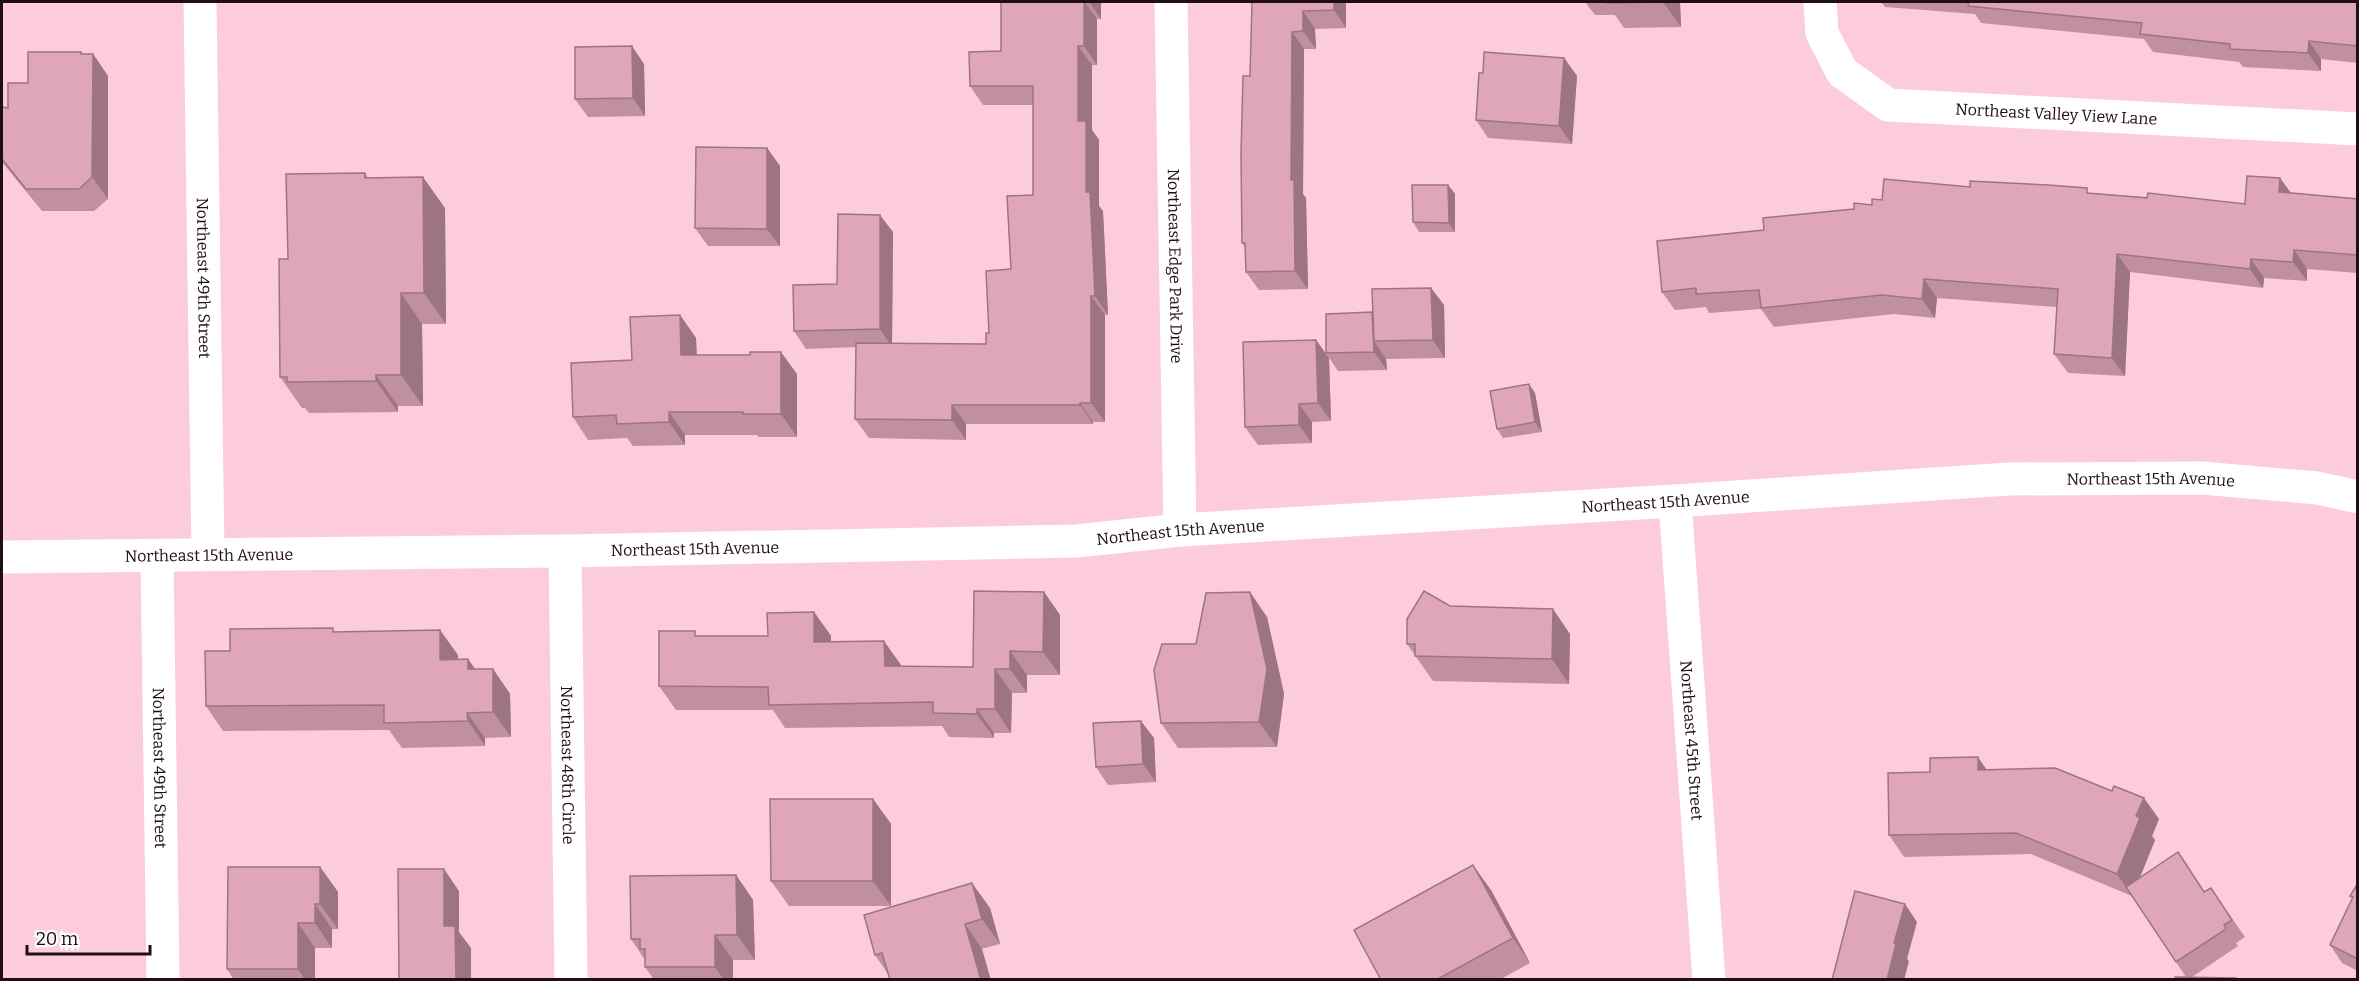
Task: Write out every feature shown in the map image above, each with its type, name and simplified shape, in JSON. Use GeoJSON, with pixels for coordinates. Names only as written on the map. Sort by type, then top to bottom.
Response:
{"type":"FeatureCollection","features":[{"type":"Feature","properties":{"kind":"street","name":"Northeast 49th Street"},"geometry":{"type":"LineString","coordinates":[[200,2],[208,554]]}},
{"type":"Feature","properties":{"kind":"street","name":"Northeast Edge Park Drive"},"geometry":{"type":"LineString","coordinates":[[1171,2],[1180,530]]}},
{"type":"Feature","properties":{"kind":"street","name":"Northeast Valley View Lane"},"geometry":{"type":"LineString","coordinates":[[1820,2],[1822,33],[1842,72],[1888,105],[2358,129]]}},
{"type":"Feature","properties":{"kind":"street","name":"Northeast 15th Avenue"},"geometry":{"type":"LineString","coordinates":[[2,557],[565,551],[1065,541],[1180,530],[2009,479],[2202,478],[2317,488],[2358,497]]}},
{"type":"Feature","properties":{"kind":"street","name":"Northeast 45th Street"},"geometry":{"type":"LineString","coordinates":[[1675,501],[1709,980]]}},
{"type":"Feature","properties":{"kind":"street","name":"Northeast 48th Circle"},"geometry":{"type":"LineString","coordinates":[[565,551],[572,980]]}},
{"type":"Feature","properties":{"kind":"street","name":"Northeast 49th Street"},"geometry":{"type":"LineString","coordinates":[[157,556],[163,980]]}},
{"type":"Feature","properties":{"kind":"building"},"geometry":{"type":"Polygon","coordinates":[[[1001,2],[1084,2],[1084,46],[1078,46],[1078,121],[1086,121],[1086,192],[1090,192],[1095,296],[1091,296],[1091,403],[1080,403],[1080,405],[952,405],[952,420],[855,419],[856,343],[986,344],[986,333],[989,333],[986,271],[1011,269],[1007,196],[1033,195],[1033,86],[970,86],[969,52],[1001,51],[1001,2]]]}},
{"type":"Feature","properties":{"kind":"building"},"geometry":{"type":"Polygon","coordinates":[[[1252,2],[1334,2],[1334,10],[1303,11],[1303,31],[1292,32],[1291,180],[1294,180],[1295,271],[1246,272],[1245,243],[1242,243],[1241,154],[1243,76],[1250,76],[1252,2]]]}},
{"type":"Feature","properties":{"kind":"building"},"geometry":{"type":"Polygon","coordinates":[[[1607,2],[1663,2],[1607,3],[1607,2]]]}},
{"type":"Feature","properties":{"kind":"building"},"geometry":{"type":"Polygon","coordinates":[[[1969,2],[2358,2],[2358,46],[2309,41],[2308,53],[2230,49],[2230,44],[2140,34],[2142,23],[1968,6],[1969,2]]]}},
{"type":"Feature","properties":{"kind":"building"},"geometry":{"type":"Polygon","coordinates":[[[632,46],[633,98],[575,99],[575,47],[632,46]]]}},
{"type":"Feature","properties":{"kind":"building"},"geometry":{"type":"Polygon","coordinates":[[[28,52],[93,54],[92,177],[79,189],[26,189],[2,159],[2,107],[8,108],[8,83],[28,83],[28,52]]]}},
{"type":"Feature","properties":{"kind":"building"},"geometry":{"type":"Polygon","coordinates":[[[1484,52],[1564,58],[1559,126],[1476,120],[1479,73],[1483,73],[1484,52]]]}},
{"type":"Feature","properties":{"kind":"building"},"geometry":{"type":"Polygon","coordinates":[[[696,147],[767,148],[767,229],[695,228],[696,147]]]}},
{"type":"Feature","properties":{"kind":"building"},"geometry":{"type":"Polygon","coordinates":[[[365,173],[365,178],[423,177],[424,293],[401,293],[401,375],[376,375],[376,381],[287,382],[287,377],[280,377],[279,259],[288,259],[286,174],[365,173]]]}},
{"type":"Feature","properties":{"kind":"building"},"geometry":{"type":"Polygon","coordinates":[[[2247,176],[2280,178],[2279,192],[2358,199],[2358,255],[2294,250],[2293,262],[2251,259],[2250,269],[2117,254],[2112,358],[2054,354],[2058,289],[1924,279],[1922,299],[1881,295],[1761,308],[1759,290],[1696,294],[1696,288],[1662,292],[1657,241],[1764,230],[1763,218],[1854,209],[1854,203],[1872,205],[1872,199],[1882,200],[1884,179],[1970,187],[1970,181],[2048,185],[2087,188],[2087,193],[2147,198],[2148,193],[2245,204],[2247,176]]]}},
{"type":"Feature","properties":{"kind":"building"},"geometry":{"type":"Polygon","coordinates":[[[1412,185],[1448,185],[1449,223],[1413,222],[1412,185]]]}},
{"type":"Feature","properties":{"kind":"building"},"geometry":{"type":"Polygon","coordinates":[[[838,214],[880,215],[880,329],[794,331],[793,285],[837,284],[838,214]]]}},
{"type":"Feature","properties":{"kind":"building"},"geometry":{"type":"Polygon","coordinates":[[[1431,288],[1433,340],[1374,341],[1372,289],[1431,288]]]}},
{"type":"Feature","properties":{"kind":"building"},"geometry":{"type":"Polygon","coordinates":[[[1372,312],[1374,352],[1326,353],[1326,314],[1372,312]]]}},
{"type":"Feature","properties":{"kind":"building"},"geometry":{"type":"Polygon","coordinates":[[[680,315],[681,355],[750,355],[750,352],[781,352],[781,414],[669,412],[669,422],[617,424],[616,415],[573,417],[571,363],[632,360],[630,317],[680,315]]]}},
{"type":"Feature","properties":{"kind":"building"},"geometry":{"type":"Polygon","coordinates":[[[1316,340],[1318,403],[1299,404],[1299,425],[1245,427],[1243,342],[1316,340]]]}},
{"type":"Feature","properties":{"kind":"building"},"geometry":{"type":"Polygon","coordinates":[[[1529,384],[1535,422],[1497,429],[1490,391],[1529,384]]]}},
{"type":"Feature","properties":{"kind":"building"},"geometry":{"type":"Polygon","coordinates":[[[974,591],[1044,592],[1043,652],[1010,651],[1010,669],[995,669],[995,709],[977,709],[977,714],[933,713],[933,702],[769,705],[768,687],[659,686],[659,631],[695,631],[695,636],[768,636],[767,613],[814,612],[814,642],[884,641],[885,666],[973,667],[974,591]]]}},
{"type":"Feature","properties":{"kind":"building"},"geometry":{"type":"Polygon","coordinates":[[[1424,591],[1450,606],[1553,609],[1552,659],[1415,656],[1415,644],[1407,644],[1407,619],[1424,591]]]}},
{"type":"Feature","properties":{"kind":"building"},"geometry":{"type":"Polygon","coordinates":[[[1250,592],[1267,669],[1259,722],[1161,723],[1154,670],[1162,644],[1196,644],[1206,593],[1250,592]]]}},
{"type":"Feature","properties":{"kind":"building"},"geometry":{"type":"Polygon","coordinates":[[[333,628],[333,632],[440,630],[440,660],[468,659],[468,669],[493,669],[493,712],[467,713],[468,721],[384,723],[384,705],[206,706],[205,651],[230,651],[230,629],[333,628]]]}},
{"type":"Feature","properties":{"kind":"building"},"geometry":{"type":"Polygon","coordinates":[[[1141,721],[1143,764],[1096,767],[1093,723],[1141,721]]]}},
{"type":"Feature","properties":{"kind":"building"},"geometry":{"type":"Polygon","coordinates":[[[1978,757],[1978,770],[2055,768],[2112,791],[2114,786],[2144,798],[2136,816],[2140,818],[2117,874],[2016,833],[1889,835],[1888,773],[1930,772],[1930,758],[1978,757]]]}},
{"type":"Feature","properties":{"kind":"building"},"geometry":{"type":"Polygon","coordinates":[[[770,799],[873,799],[873,881],[771,881],[770,799]]]}},
{"type":"Feature","properties":{"kind":"building"},"geometry":{"type":"Polygon","coordinates":[[[2178,852],[2204,892],[2211,888],[2232,920],[2224,925],[2226,929],[2176,962],[2126,887],[2178,852]]]}},
{"type":"Feature","properties":{"kind":"building"},"geometry":{"type":"Polygon","coordinates":[[[1473,865],[1513,938],[1436,980],[1381,980],[1354,930],[1473,865]]]}},
{"type":"Feature","properties":{"kind":"building"},"geometry":{"type":"Polygon","coordinates":[[[228,867],[320,867],[320,904],[315,904],[315,923],[298,923],[298,969],[227,969],[228,867]]]}},
{"type":"Feature","properties":{"kind":"building"},"geometry":{"type":"Polygon","coordinates":[[[398,869],[444,869],[444,926],[455,926],[456,980],[399,980],[398,869]]]}},
{"type":"Feature","properties":{"kind":"building"},"geometry":{"type":"Polygon","coordinates":[[[736,875],[737,935],[715,935],[715,967],[645,967],[645,949],[640,949],[640,939],[631,939],[630,876],[736,875]]]}},
{"type":"Feature","properties":{"kind":"building"},"geometry":{"type":"Polygon","coordinates":[[[972,883],[982,919],[965,924],[981,980],[890,980],[882,953],[875,955],[864,915],[972,883]]]}},
{"type":"Feature","properties":{"kind":"building"},"geometry":{"type":"Polygon","coordinates":[[[2358,883],[2358,959],[2330,945],[2353,897],[2350,896],[2358,883]]]}},
{"type":"Feature","properties":{"kind":"building"},"geometry":{"type":"Polygon","coordinates":[[[1855,891],[1905,904],[1887,980],[1832,980],[1855,891]]]}},
{"type":"Feature","properties":{"kind":"building"},"geometry":{"type":"Polygon","coordinates":[[[2175,977],[2236,978],[2236,980],[2175,980],[2175,977]]]}}]}
